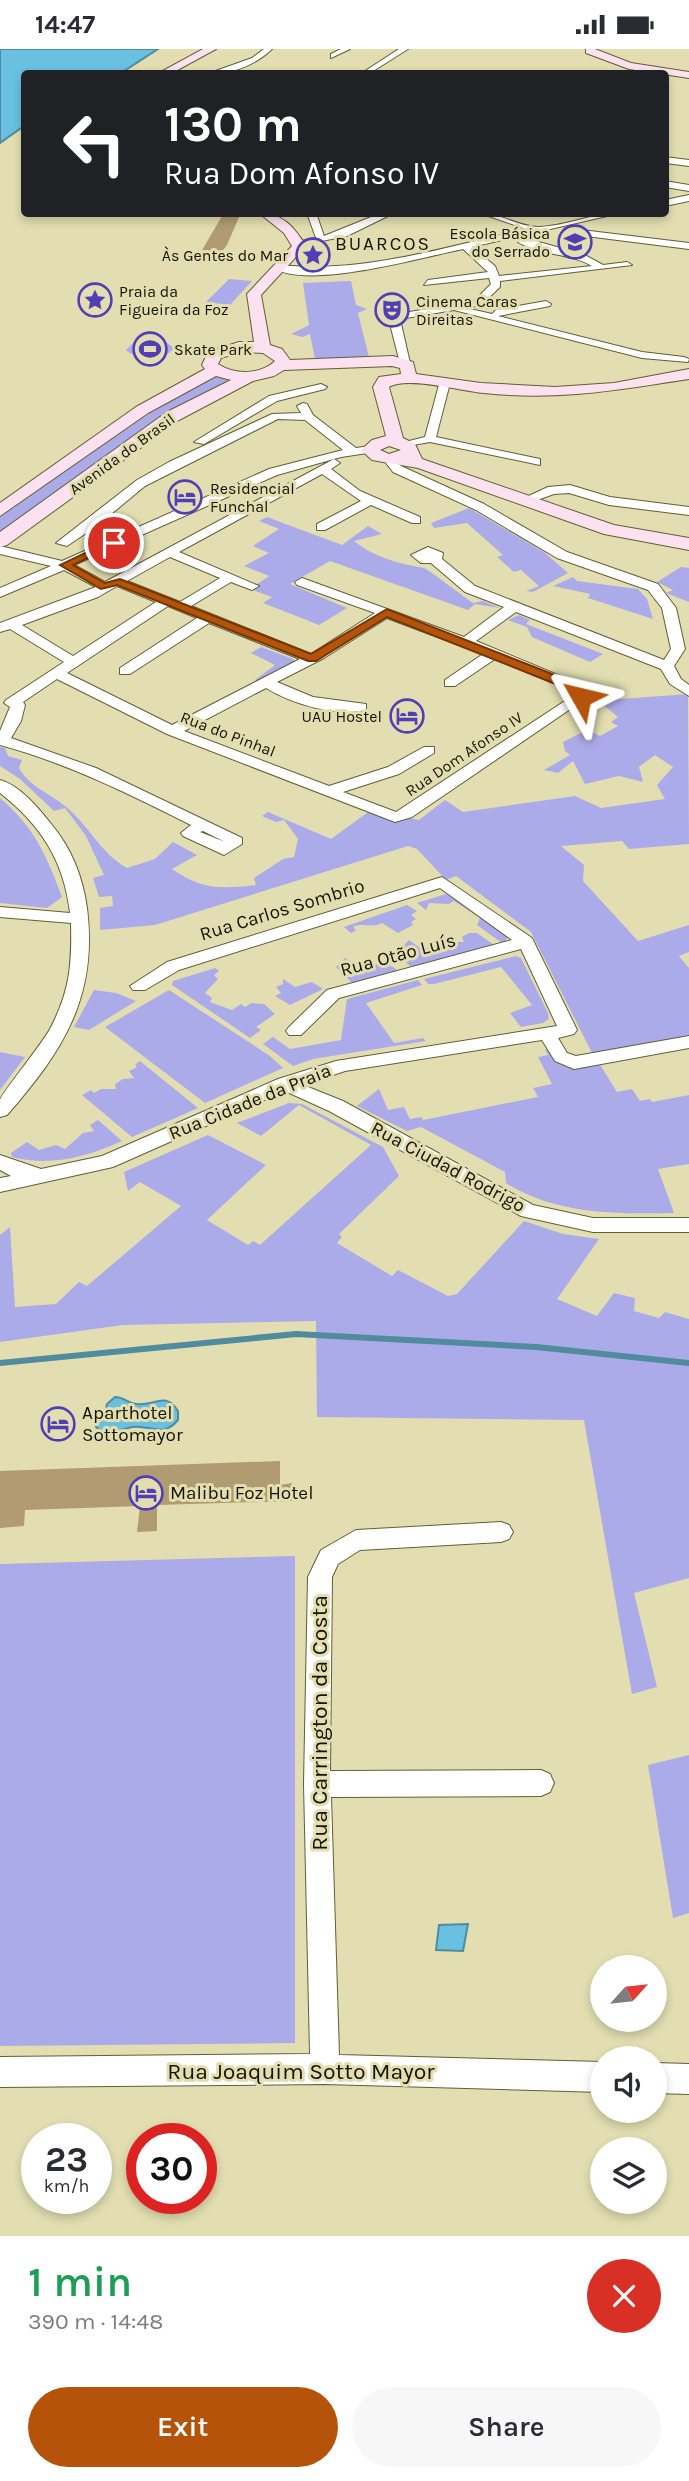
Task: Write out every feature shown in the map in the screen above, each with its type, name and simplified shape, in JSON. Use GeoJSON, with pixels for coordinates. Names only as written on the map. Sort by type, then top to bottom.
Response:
{"type":"FeatureCollection","features":[{"type":"Feature","properties":{"kind":"main road"},"geometry":{"type":"LineString","coordinates":[[171,70],[211,49]]}},
{"type":"Feature","properties":{"kind":"main road"},"geometry":{"type":"LineString","coordinates":[[588,50],[617,49],[616,56],[625,61],[689,73]]}},
{"type":"Feature","properties":{"kind":"main road"},"geometry":{"type":"LineString","coordinates":[[588,50],[629,66],[663,70]]}},
{"type":"Feature","properties":{"kind":"main road"},"geometry":{"type":"LineString","coordinates":[[669,71],[689,73]]}},
{"type":"Feature","properties":{"kind":"main road"},"geometry":{"type":"LineString","coordinates":[[263,348],[254,294],[279,268],[298,241],[284,225],[271,217]]}},
{"type":"Feature","properties":{"kind":"main road"},"geometry":{"type":"LineString","coordinates":[[250,376],[215,370],[209,362],[217,352],[239,347],[263,348],[279,354],[283,359],[282,365]]}},
{"type":"Feature","properties":{"kind":"main road","name":"Avenida do Brasil"},"geometry":{"type":"LineString","coordinates":[[0,541],[173,416],[250,376],[270,372],[282,365],[356,363],[383,370]]}},
{"type":"Feature","properties":{"kind":"main road"},"geometry":{"type":"LineString","coordinates":[[403,453],[381,387],[383,370],[407,370],[444,383],[516,391],[573,391],[627,387],[686,367]]}},
{"type":"Feature","properties":{"kind":"main road","name":"Avenida do Brasil"},"geometry":{"type":"LineString","coordinates":[[0,511],[142,410],[215,370]]}},
{"type":"Feature","properties":{"kind":"main road"},"geometry":{"type":"LineString","coordinates":[[362,451],[378,443],[610,530],[689,544]]}},
{"type":"Feature","properties":{"kind":"street"},"geometry":{"type":"LineString","coordinates":[[245,70],[268,49]]}},
{"type":"Feature","properties":{"kind":"street"},"geometry":{"type":"LineString","coordinates":[[334,56],[346,49]]}},
{"type":"Feature","properties":{"kind":"street"},"geometry":{"type":"LineString","coordinates":[[371,70],[404,49]]}},
{"type":"Feature","properties":{"kind":"street"},"geometry":{"type":"LineString","coordinates":[[223,70],[255,60]]}},
{"type":"Feature","properties":{"kind":"street"},"geometry":{"type":"LineString","coordinates":[[669,160],[689,163]]}},
{"type":"Feature","properties":{"kind":"street"},"geometry":{"type":"LineString","coordinates":[[669,185],[689,188]]}},
{"type":"Feature","properties":{"kind":"street"},"geometry":{"type":"LineString","coordinates":[[669,202],[689,198]]}},
{"type":"Feature","properties":{"kind":"street"},"geometry":{"type":"LineString","coordinates":[[312,217],[321,240]]}},
{"type":"Feature","properties":{"kind":"street"},"geometry":{"type":"LineString","coordinates":[[298,241],[321,240],[344,234],[380,217]]}},
{"type":"Feature","properties":{"kind":"street"},"geometry":{"type":"LineString","coordinates":[[498,217],[541,229],[689,245]]}},
{"type":"Feature","properties":{"kind":"street"},"geometry":{"type":"LineString","coordinates":[[279,268],[316,272],[354,269],[597,217]]}},
{"type":"Feature","properties":{"kind":"street"},"geometry":{"type":"LineString","coordinates":[[520,240],[538,249],[590,260],[599,266]]}},
{"type":"Feature","properties":{"kind":"street"},"geometry":{"type":"LineString","coordinates":[[407,370],[394,320],[477,303],[496,285],[495,277],[481,255],[466,246]]}},
{"type":"Feature","properties":{"kind":"street"},"geometry":{"type":"LineString","coordinates":[[428,283],[454,278],[627,265]]}},
{"type":"Feature","properties":{"kind":"street"},"geometry":{"type":"LineString","coordinates":[[454,278],[488,295]]}},
{"type":"Feature","properties":{"kind":"street"},"geometry":{"type":"LineString","coordinates":[[485,315],[546,304]]}},
{"type":"Feature","properties":{"kind":"street"},"geometry":{"type":"LineString","coordinates":[[458,309],[686,367]]}},
{"type":"Feature","properties":{"kind":"street"},"geometry":{"type":"LineString","coordinates":[[430,439],[444,383]]}},
{"type":"Feature","properties":{"kind":"street"},"geometry":{"type":"LineString","coordinates":[[173,465],[188,450],[254,410],[297,390],[321,387]]}},
{"type":"Feature","properties":{"kind":"street"},"geometry":{"type":"LineString","coordinates":[[297,390],[308,417]]}},
{"type":"Feature","properties":{"kind":"street"},"geometry":{"type":"LineString","coordinates":[[62,543],[141,483],[276,415],[308,417],[362,451]]}},
{"type":"Feature","properties":{"kind":"street"},"geometry":{"type":"LineString","coordinates":[[536,462],[430,439],[403,453],[393,466],[405,474],[480,507],[562,555],[653,587],[669,608],[678,649],[667,666]]}},
{"type":"Feature","properties":{"kind":"street"},"geometry":{"type":"LineString","coordinates":[[5,626],[111,584],[323,469],[362,451]]}},
{"type":"Feature","properties":{"kind":"street"},"geometry":{"type":"LineString","coordinates":[[0,593],[273,471],[362,451]]}},
{"type":"Feature","properties":{"kind":"street"},"geometry":{"type":"LineString","coordinates":[[403,453],[409,468],[405,474]]}},
{"type":"Feature","properties":{"kind":"street"},"geometry":{"type":"LineString","coordinates":[[323,469],[356,494],[416,520]]}},
{"type":"Feature","properties":{"kind":"street"},"geometry":{"type":"LineString","coordinates":[[526,500],[552,490],[570,489],[609,501],[689,511]]}},
{"type":"Feature","properties":{"kind":"street"},"geometry":{"type":"LineString","coordinates":[[321,527],[372,500]]}},
{"type":"Feature","properties":{"kind":"street"},"geometry":{"type":"LineString","coordinates":[[0,550],[65,565],[312,659]]}},
{"type":"Feature","properties":{"kind":"street"},"geometry":{"type":"LineString","coordinates":[[170,552],[252,586]]}},
{"type":"Feature","properties":{"kind":"street"},"geometry":{"type":"LineString","coordinates":[[434,559],[470,589],[512,608],[667,666],[675,681],[689,692]]}},
{"type":"Feature","properties":{"kind":"street"},"geometry":{"type":"LineString","coordinates":[[5,702],[172,605],[230,577]]}},
{"type":"Feature","properties":{"kind":"street","name":"Rua Dom Afonso IV"},"geometry":{"type":"LineString","coordinates":[[302,582],[466,642],[582,690],[581,697],[406,814],[395,817]]}},
{"type":"Feature","properties":{"kind":"street"},"geometry":{"type":"LineString","coordinates":[[466,642],[512,608]]}},
{"type":"Feature","properties":{"kind":"street"},"geometry":{"type":"LineString","coordinates":[[172,731],[312,659],[387,612]]}},
{"type":"Feature","properties":{"kind":"street"},"geometry":{"type":"LineString","coordinates":[[125,671],[207,618]]}},
{"type":"Feature","properties":{"kind":"street"},"geometry":{"type":"LineString","coordinates":[[5,626],[72,661]]}},
{"type":"Feature","properties":{"kind":"street"},"geometry":{"type":"LineString","coordinates":[[450,683],[494,653]]}},
{"type":"Feature","properties":{"kind":"street","name":"Rua do Pinhal"},"geometry":{"type":"LineString","coordinates":[[54,672],[172,731],[395,817]]}},
{"type":"Feature","properties":{"kind":"street"},"geometry":{"type":"LineString","coordinates":[[267,682],[276,689],[317,704],[361,708]]}},
{"type":"Feature","properties":{"kind":"street"},"geometry":{"type":"LineString","coordinates":[[5,702],[18,705],[14,721],[1,740],[73,765],[201,825]]}},
{"type":"Feature","properties":{"kind":"street"},"geometry":{"type":"LineString","coordinates":[[328,791],[392,773],[411,764],[429,750]]}},
{"type":"Feature","properties":{"kind":"street"},"geometry":{"type":"LineString","coordinates":[[0,785],[40,819],[71,866],[81,925],[79,977],[58,1029],[20,1089],[0,1110]]}},
{"type":"Feature","properties":{"kind":"street","name":"Rua Carlos Sombrio"},"geometry":{"type":"LineString","coordinates":[[139,986],[173,966],[442,882],[526,942]]}},
{"type":"Feature","properties":{"kind":"street"},"geometry":{"type":"LineString","coordinates":[[0,912],[81,925]]}},
{"type":"Feature","properties":{"kind":"street","name":"Rua Cidade da Praia"},"geometry":{"type":"LineString","coordinates":[[0,1185],[106,1162],[285,1084],[343,1065],[568,1030],[526,942]]}},
{"type":"Feature","properties":{"kind":"street","name":"Rua Otão Luís"},"geometry":{"type":"LineString","coordinates":[[295,1031],[333,994],[526,942]]}},
{"type":"Feature","properties":{"kind":"street"},"geometry":{"type":"LineString","coordinates":[[547,1034],[561,1057],[575,1063],[689,1042]]}},
{"type":"Feature","properties":{"kind":"street"},"geometry":{"type":"LineString","coordinates":[[336,1106],[331,1099],[330,1084],[343,1065]]}},
{"type":"Feature","properties":{"kind":"street","name":"Rua Ciudad Rodrigo"},"geometry":{"type":"LineString","coordinates":[[285,1084],[336,1106],[528,1211],[593,1225],[689,1225]]}},
{"type":"Feature","properties":{"kind":"street"},"geometry":{"type":"LineString","coordinates":[[0,1162],[23,1173],[48,1176]]}},
{"type":"Feature","properties":{"kind":"street","name":"Rua Carrington da Costa"},"geometry":{"type":"LineString","coordinates":[[325,2069],[317,1784],[320,1577],[330,1557],[356,1540],[501,1532]]}},
{"type":"Feature","properties":{"kind":"street"},"geometry":{"type":"LineString","coordinates":[[317,1784],[541,1783]]}},
{"type":"Feature","properties":{"kind":"street","name":"Rua Joaquim Sotto Mayor"},"geometry":{"type":"LineString","coordinates":[[0,2072],[325,2069],[590,2077]]}},
{"type":"Feature","properties":{"kind":"street"},"geometry":{"type":"LineString","coordinates":[[667,2079],[689,2080]]}},
{"type":"Feature","properties":{"kind":"shaded area"},"geometry":{"type":"Polygon","coordinates":[[[0,49],[158,49],[126,70],[21,70],[21,128],[0,143],[0,49]]]}},
{"type":"Feature","properties":{"kind":"shaded area"},"geometry":{"type":"Polygon","coordinates":[[[229,279],[252,281],[230,305],[206,302],[229,279]]]}},
{"type":"Feature","properties":{"kind":"shaded area"},"geometry":{"type":"Polygon","coordinates":[[[351,281],[356,305],[367,309],[358,313],[369,357],[315,359],[310,334],[302,337],[291,334],[309,325],[303,283],[351,281]]]}},
{"type":"Feature","properties":{"kind":"shaded area","name":"Skate Park"},"geometry":{"type":"Polygon","coordinates":[[[163,340],[174,348],[164,355],[151,358],[137,356],[126,350],[134,342],[163,340]]]}},
{"type":"Feature","properties":{"kind":"shaded area"},"geometry":{"type":"Polygon","coordinates":[[[213,375],[230,379],[154,424],[0,536],[0,517],[132,424],[213,375]]]}},
{"type":"Feature","properties":{"kind":"shaded area"},"geometry":{"type":"Polygon","coordinates":[[[469,508],[544,552],[568,573],[533,592],[526,591],[539,586],[521,570],[514,572],[497,557],[503,555],[467,523],[434,528],[431,523],[469,508]]]}},
{"type":"Feature","properties":{"kind":"shaded area"},"geometry":{"type":"Polygon","coordinates":[[[267,517],[342,545],[368,526],[382,534],[354,541],[361,547],[387,559],[424,568],[473,603],[483,601],[500,608],[475,604],[468,610],[330,561],[290,584],[347,608],[319,625],[263,603],[272,597],[250,589],[269,576],[244,566],[269,553],[253,546],[279,529],[259,521],[267,517]]]}},
{"type":"Feature","properties":{"kind":"shaded area"},"geometry":{"type":"Polygon","coordinates":[[[681,567],[689,568],[689,602],[666,593],[673,590],[657,582],[681,567]]]}},
{"type":"Feature","properties":{"kind":"shaded area"},"geometry":{"type":"Polygon","coordinates":[[[573,577],[577,581],[638,589],[647,599],[653,619],[588,598],[590,594],[553,586],[573,577]]]}},
{"type":"Feature","properties":{"kind":"shaded area"},"geometry":{"type":"Polygon","coordinates":[[[519,615],[530,620],[526,624],[603,654],[590,662],[532,637],[527,627],[508,620],[519,615]]]}},
{"type":"Feature","properties":{"kind":"shaded area"},"geometry":{"type":"Polygon","coordinates":[[[261,647],[295,662],[261,682],[255,680],[275,665],[251,653],[261,647]]]}},
{"type":"Feature","properties":{"kind":"shaded area"},"geometry":{"type":"Polygon","coordinates":[[[688,694],[689,844],[629,849],[622,841],[561,846],[584,865],[583,881],[638,941],[689,925],[689,952],[679,956],[689,968],[689,1036],[592,1053],[531,932],[456,876],[446,880],[417,849],[408,846],[155,925],[100,930],[100,908],[113,906],[112,896],[99,897],[93,878],[104,875],[86,836],[65,808],[54,811],[20,779],[0,766],[0,747],[5,748],[8,756],[22,760],[19,768],[28,780],[73,813],[110,855],[127,868],[155,859],[173,842],[197,855],[172,869],[183,876],[212,886],[256,885],[254,878],[283,859],[294,857],[298,839],[284,820],[276,822],[262,816],[268,812],[331,839],[371,810],[419,820],[445,800],[463,812],[575,796],[601,808],[665,799],[657,785],[673,767],[655,755],[639,767],[643,782],[619,776],[585,784],[573,761],[558,773],[544,770],[570,755],[565,751],[563,742],[587,730],[600,736],[618,726],[611,722],[618,717],[602,704],[607,700],[688,694]]]}},
{"type":"Feature","properties":{"kind":"shaded area"},"geometry":{"type":"Polygon","coordinates":[[[0,798],[31,831],[50,868],[62,897],[47,908],[0,903],[0,798]]]}},
{"type":"Feature","properties":{"kind":"shaded area"},"geometry":{"type":"Polygon","coordinates":[[[446,894],[466,904],[507,937],[506,941],[502,943],[477,925],[480,918],[454,901],[449,904],[429,903],[426,910],[417,903],[446,894]]]}},
{"type":"Feature","properties":{"kind":"shaded area"},"geometry":{"type":"Polygon","coordinates":[[[407,905],[417,911],[411,915],[416,919],[411,922],[413,925],[398,933],[382,923],[356,926],[353,927],[356,930],[351,933],[344,927],[407,905]]]}},
{"type":"Feature","properties":{"kind":"shaded area"},"geometry":{"type":"Polygon","coordinates":[[[477,933],[494,945],[411,967],[400,957],[406,955],[400,949],[409,940],[423,950],[439,942],[464,942],[462,937],[477,933]]]}},
{"type":"Feature","properties":{"kind":"shaded area"},"geometry":{"type":"Polygon","coordinates":[[[516,956],[521,958],[548,1013],[549,1019],[543,1023],[521,1027],[510,1013],[532,1005],[501,967],[434,984],[428,984],[424,979],[516,956]]]}},
{"type":"Feature","properties":{"kind":"shaded area"},"geometry":{"type":"Polygon","coordinates":[[[345,958],[359,970],[378,964],[397,970],[352,983],[336,967],[345,958]]]}},
{"type":"Feature","properties":{"kind":"shaded area"},"geometry":{"type":"Polygon","coordinates":[[[215,968],[219,971],[214,975],[218,979],[205,993],[212,998],[210,1002],[232,1010],[241,1004],[245,1007],[251,1003],[264,1004],[275,1014],[256,1027],[261,1030],[250,1038],[172,985],[173,981],[215,968]]]}},
{"type":"Feature","properties":{"kind":"shaded area"},"geometry":{"type":"Polygon","coordinates":[[[283,979],[295,987],[312,982],[323,989],[290,1005],[275,996],[281,993],[276,987],[283,984],[283,979]]]}},
{"type":"Feature","properties":{"kind":"shaded area"},"geometry":{"type":"Polygon","coordinates":[[[418,980],[422,985],[366,1003],[394,1043],[423,1038],[426,1041],[313,1059],[293,1066],[263,1044],[273,1037],[290,1049],[341,1040],[347,999],[418,980]]]}},
{"type":"Feature","properties":{"kind":"shaded area"},"geometry":{"type":"Polygon","coordinates":[[[94,990],[116,993],[136,1001],[89,1030],[74,1027],[94,990]]]}},
{"type":"Feature","properties":{"kind":"shaded area"},"geometry":{"type":"Polygon","coordinates":[[[169,990],[270,1056],[283,1068],[205,1103],[105,1027],[169,990]]]}},
{"type":"Feature","properties":{"kind":"shaded area"},"geometry":{"type":"Polygon","coordinates":[[[552,1048],[599,1063],[617,1092],[632,1089],[640,1101],[650,1099],[652,1102],[689,1095],[689,1164],[658,1169],[674,1213],[587,1210],[566,1207],[525,1194],[506,1183],[505,1172],[421,1127],[407,1131],[357,1106],[379,1089],[388,1110],[404,1107],[410,1119],[421,1117],[423,1120],[538,1097],[533,1088],[552,1084],[538,1057],[548,1055],[545,1050],[552,1048]]]}},
{"type":"Feature","properties":{"kind":"shaded area"},"geometry":{"type":"Polygon","coordinates":[[[0,1052],[25,1057],[0,1090],[0,1052]]]}},
{"type":"Feature","properties":{"kind":"shaded area"},"geometry":{"type":"Polygon","coordinates":[[[140,1061],[198,1108],[132,1137],[82,1095],[91,1090],[94,1093],[101,1089],[116,1089],[115,1084],[123,1079],[134,1078],[129,1071],[137,1067],[135,1065],[140,1061]]]}},
{"type":"Feature","properties":{"kind":"shaded area"},"geometry":{"type":"Polygon","coordinates":[[[289,1103],[302,1104],[383,1147],[399,1176],[339,1234],[342,1237],[337,1243],[392,1276],[398,1270],[448,1296],[457,1294],[524,1221],[563,1234],[599,1239],[557,1299],[597,1316],[614,1293],[635,1298],[634,1311],[659,1318],[665,1312],[689,1319],[689,1578],[634,1593],[657,1687],[632,1694],[584,1420],[317,1417],[316,1321],[123,1325],[0,1342],[0,1235],[10,1227],[15,1307],[56,1304],[79,1282],[87,1286],[181,1206],[140,1182],[128,1191],[124,1172],[208,1135],[266,1165],[207,1220],[248,1245],[253,1241],[260,1245],[371,1145],[299,1105],[261,1136],[237,1123],[289,1103]]]}},
{"type":"Feature","properties":{"kind":"shaded area"},"geometry":{"type":"Polygon","coordinates":[[[98,1120],[122,1141],[68,1159],[41,1161],[12,1157],[11,1153],[27,1142],[39,1150],[56,1145],[65,1149],[83,1133],[94,1131],[90,1125],[98,1120]]]}},
{"type":"Feature","properties":{"kind":"shaded area"},"geometry":{"type":"Polygon","coordinates":[[[115,1397],[136,1404],[168,1401],[178,1411],[178,1420],[167,1429],[132,1427],[105,1435],[96,1427],[96,1422],[105,1415],[107,1404],[115,1397]]]}},
{"type":"Feature","properties":{"kind":"shaded area"},"geometry":{"type":"Polygon","coordinates":[[[295,1556],[295,2043],[0,2046],[0,1564],[295,1556]]]}},
{"type":"Feature","properties":{"kind":"shaded area"},"geometry":{"type":"Polygon","coordinates":[[[689,1755],[689,1913],[673,1918],[648,1765],[689,1755]]]}},
{"type":"Feature","properties":{"kind":"shaded area"},"geometry":{"type":"Polygon","coordinates":[[[468,1924],[463,1951],[436,1950],[439,1925],[468,1924]]]}},
{"type":"Feature","properties":{"kind":"building"},"geometry":{"type":"Polygon","coordinates":[[[221,217],[239,217],[227,245],[217,258],[198,257],[221,217]]]}},
{"type":"Feature","properties":{"kind":"building","name":"Malibu Foz Hotel"},"geometry":{"type":"Polygon","coordinates":[[[280,1461],[280,1485],[292,1483],[292,1501],[157,1505],[157,1531],[137,1532],[140,1506],[25,1510],[24,1526],[0,1528],[0,1471],[280,1461]]]}},
{"type":"Feature","properties":{"kind":"waterway"},"geometry":{"type":"LineString","coordinates":[[0,1363],[296,1334],[536,1347],[689,1363]]}},
{"type":"Feature","properties":{"kind":"place","name":"Escola Básica do Serrado"},"geometry":{"type":"Point","coordinates":[575,242]}},
{"type":"Feature","properties":{"kind":"place","name":"Às Gentes do Mar"},"geometry":{"type":"Point","coordinates":[313,255]}},
{"type":"Feature","properties":{"kind":"place","name":"Praia da Figueira da Foz"},"geometry":{"type":"Point","coordinates":[95,300]}},
{"type":"Feature","properties":{"kind":"place","name":"Cinema Caras Direitas"},"geometry":{"type":"Point","coordinates":[392,310]}},
{"type":"Feature","properties":{"kind":"place","name":"Skate Park"},"geometry":{"type":"Point","coordinates":[150,349]}},
{"type":"Feature","properties":{"kind":"place","name":"Residencial Funchal"},"geometry":{"type":"Point","coordinates":[185,497]}},
{"type":"Feature","properties":{"kind":"place","name":"UAU Hostel"},"geometry":{"type":"Point","coordinates":[407,716]}},
{"type":"Feature","properties":{"kind":"place","name":"Aparthotel Sottomayor"},"geometry":{"type":"Point","coordinates":[58,1424]}},
{"type":"Feature","properties":{"kind":"place","name":"Malibu Foz Hotel"},"geometry":{"type":"Point","coordinates":[146,1493]}},
{"type":"Feature","properties":{"kind":"district","name":"BUARCOS"},"geometry":{"type":"Point","coordinates":[383,244]}},
{"type":"Feature","properties":{"kind":"route"},"geometry":{"type":"LineString","coordinates":[[114,543],[65,565],[105,587],[116,581],[312,659],[387,612],[571,685],[582,690],[581,697]]}}]}
